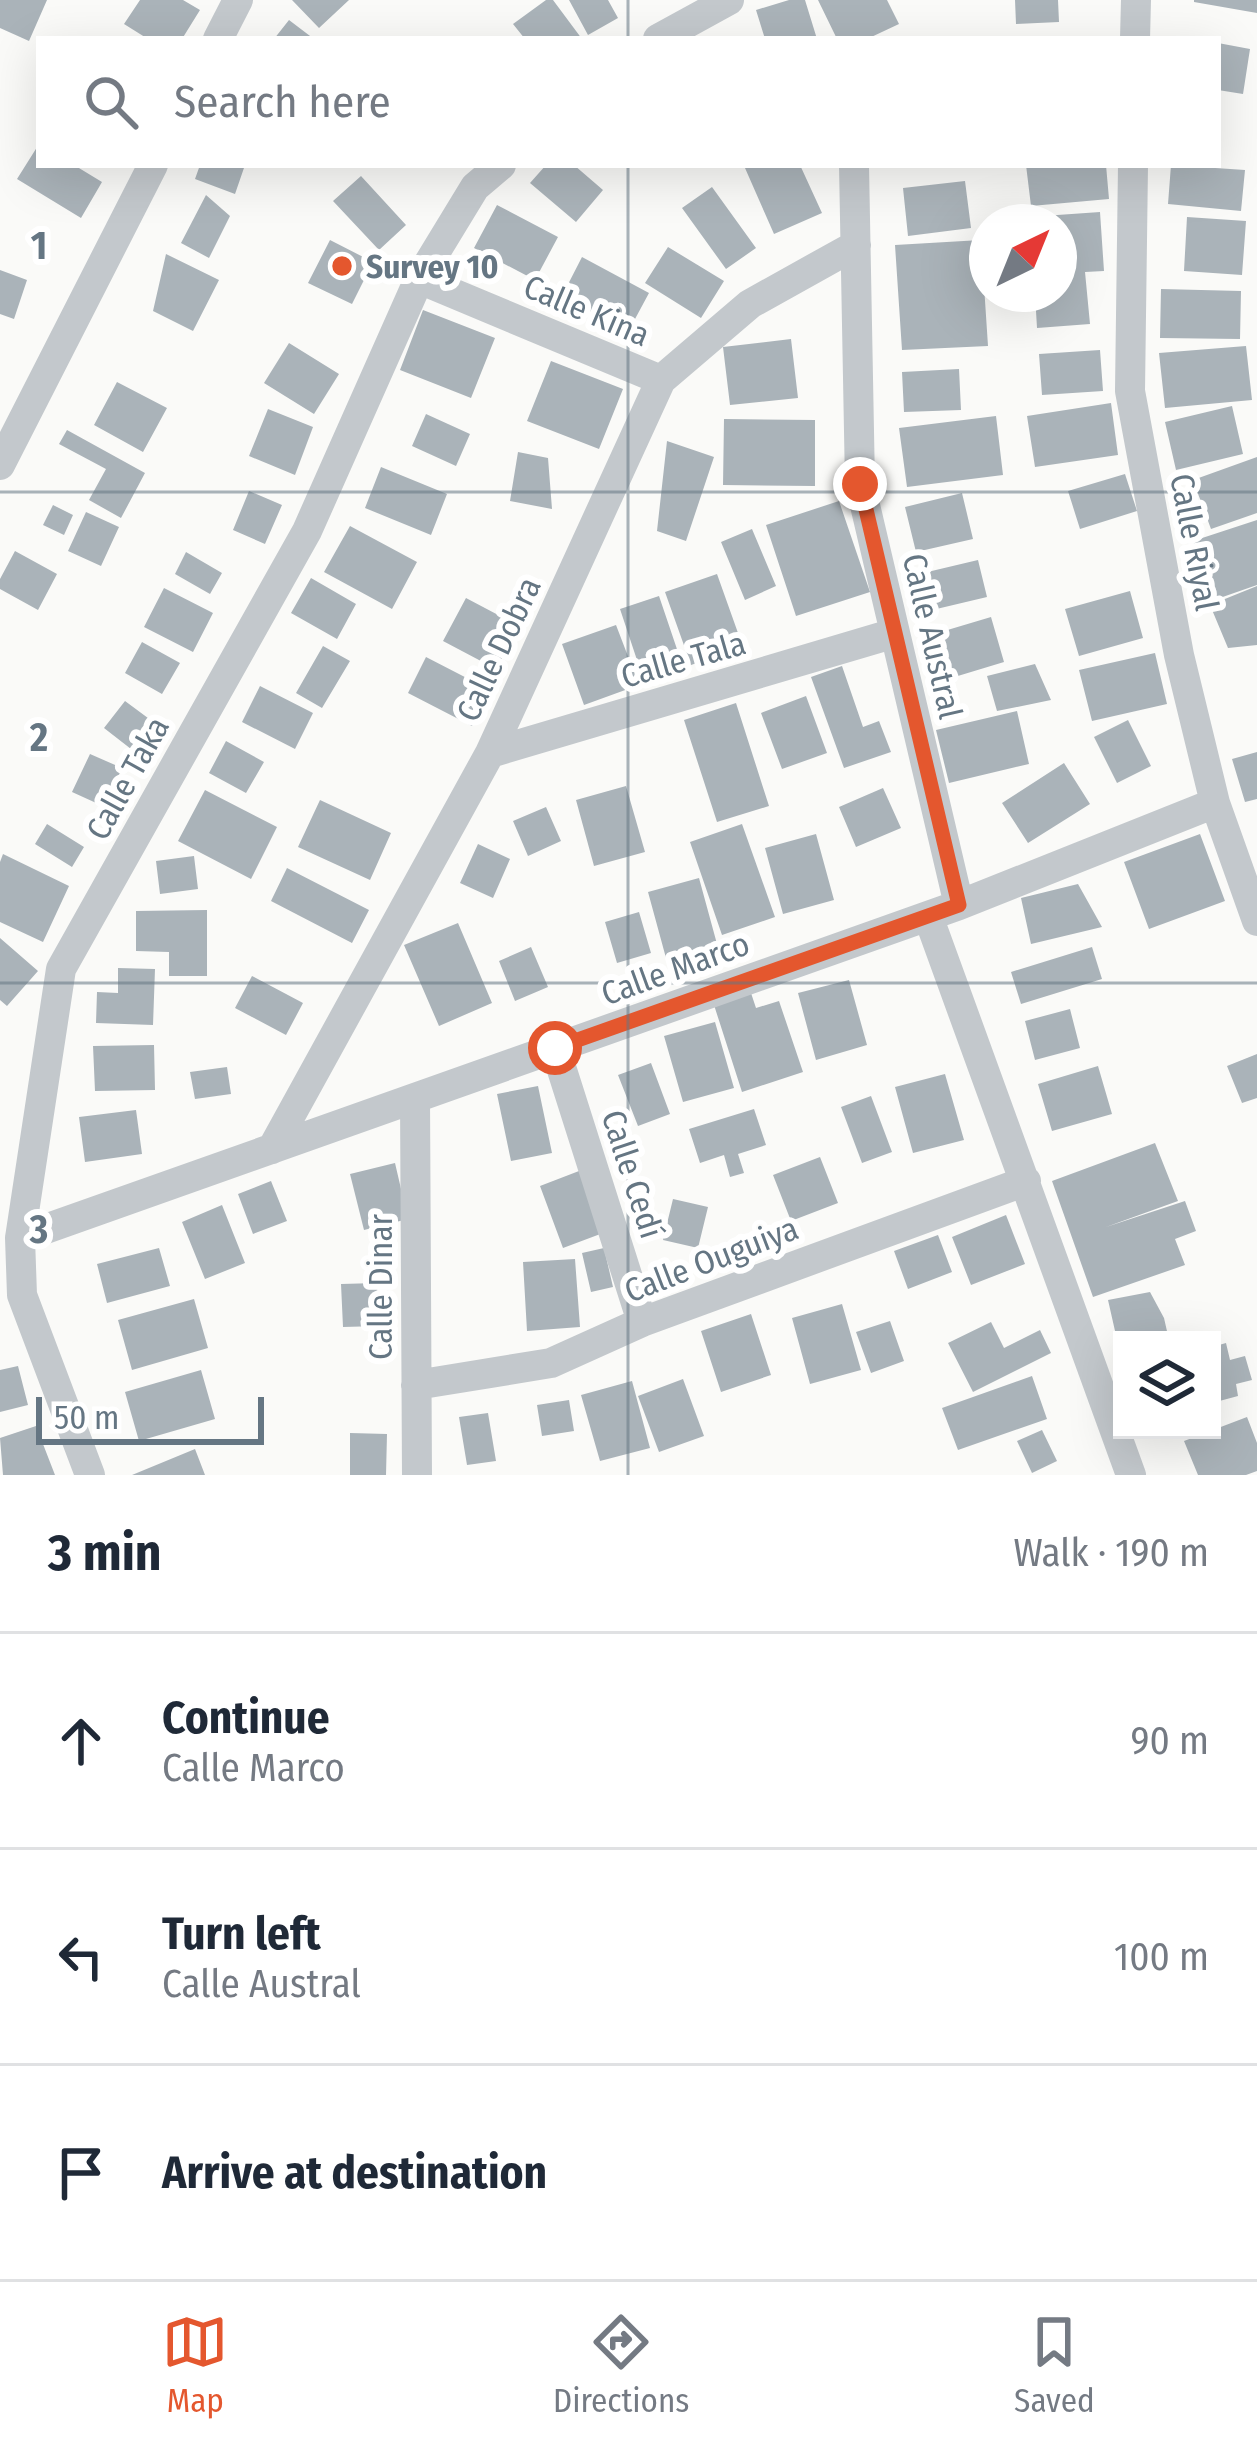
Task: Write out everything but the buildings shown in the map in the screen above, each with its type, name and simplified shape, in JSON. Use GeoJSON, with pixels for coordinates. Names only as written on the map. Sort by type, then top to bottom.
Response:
{"type":"FeatureCollection","features":[{"type":"Feature","properties":{"kind":"street"},"geometry":{"type":"LineString","coordinates":[[220,36],[238,0]]}},
{"type":"Feature","properties":{"kind":"street"},"geometry":{"type":"LineString","coordinates":[[663,36],[729,0]]}},
{"type":"Feature","properties":{"kind":"street"},"geometry":{"type":"LineString","coordinates":[[1135,36],[1136,0]]}},
{"type":"Feature","properties":{"kind":"street"},"geometry":{"type":"LineString","coordinates":[[0,466],[151,168]]}},
{"type":"Feature","properties":{"kind":"street","name":"Calle Taka"},"geometry":{"type":"LineString","coordinates":[[90,1475],[22,1295],[20,1238],[61,969],[307,531],[419,279],[475,187],[497,168]]}},
{"type":"Feature","properties":{"kind":"street","name":"Calle Austral"},"geometry":{"type":"LineString","coordinates":[[854,168],[860,484],[959,905]]}},
{"type":"Feature","properties":{"kind":"street","name":"Calle Riyal"},"geometry":{"type":"LineString","coordinates":[[1133,168],[1130,391],[1179,655],[1214,803],[1257,921]]}},
{"type":"Feature","properties":{"kind":"street","name":"Calle Dobra"},"geometry":{"type":"LineString","coordinates":[[272,1149],[490,753],[662,380],[750,304],[856,245]]}},
{"type":"Feature","properties":{"kind":"street","name":"Calle Kina"},"geometry":{"type":"LineString","coordinates":[[419,279],[662,380]]}},
{"type":"Feature","properties":{"kind":"street","name":"Calle Tala"},"geometry":{"type":"LineString","coordinates":[[490,753],[896,633]]}},
{"type":"Feature","properties":{"kind":"street","name":"Calle Marco"},"geometry":{"type":"LineString","coordinates":[[20,1238],[959,905],[1214,803]]}},
{"type":"Feature","properties":{"kind":"street"},"geometry":{"type":"LineString","coordinates":[[928,916],[1131,1475]]}},
{"type":"Feature","properties":{"kind":"street","name":"Calle Cedí"},"geometry":{"type":"LineString","coordinates":[[555,1048],[643,1322]]}},
{"type":"Feature","properties":{"kind":"street","name":"Calle Dinar"},"geometry":{"type":"LineString","coordinates":[[416,1098],[416,1475]]}},
{"type":"Feature","properties":{"kind":"street","name":"Calle Ouguiya"},"geometry":{"type":"LineString","coordinates":[[416,1385],[551,1364],[643,1322],[1026,1181]]}},
{"type":"Feature","properties":{"kind":"place","name":"Survey 10"},"geometry":{"type":"Point","coordinates":[342,266]}},
{"type":"Feature","properties":{"kind":"route"},"geometry":{"type":"LineString","coordinates":[[555,1048],[959,905],[860,484]]}}]}
